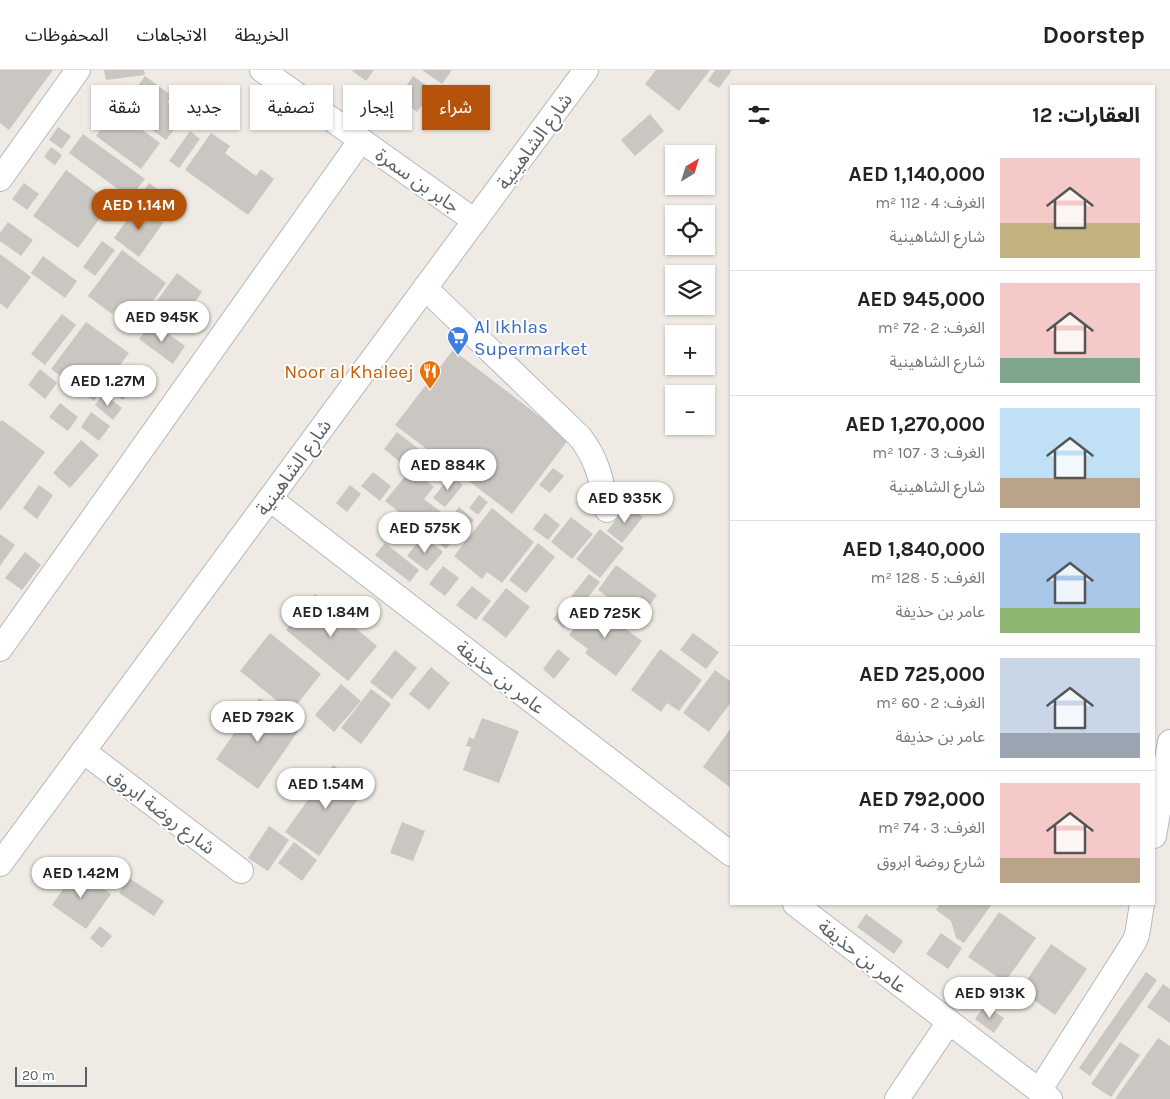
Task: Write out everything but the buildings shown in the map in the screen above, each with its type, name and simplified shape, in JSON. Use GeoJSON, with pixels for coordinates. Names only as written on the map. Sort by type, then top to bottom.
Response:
{"type":"FeatureCollection","features":[{"type":"Feature","properties":{"kind":"street"},"geometry":{"type":"LineString","coordinates":[[0,179],[78,70]]}},
{"type":"Feature","properties":{"kind":"street","name":"جابر بن سمرة"},"geometry":{"type":"LineString","coordinates":[[262,70],[475,221]]}},
{"type":"Feature","properties":{"kind":"street","name":"شارع الشاهينية"},"geometry":{"type":"LineString","coordinates":[[0,864],[586,70]]}},
{"type":"Feature","properties":{"kind":"street"},"geometry":{"type":"LineString","coordinates":[[0,649],[361,140]]}},
{"type":"Feature","properties":{"kind":"street"},"geometry":{"type":"LineString","coordinates":[[425,288],[580,437],[589,448],[600,474],[606,510]]}},
{"type":"Feature","properties":{"kind":"street","name":"عامر بن حذيفة"},"geometry":{"type":"LineString","coordinates":[[270,499],[730,853]]}},
{"type":"Feature","properties":{"kind":"street"},"geometry":{"type":"LineString","coordinates":[[1155,830],[1170,742]]}},
{"type":"Feature","properties":{"kind":"street","name":"شارع روضة ابروق"},"geometry":{"type":"LineString","coordinates":[[83,751],[241,871]]}},
{"type":"Feature","properties":{"kind":"street","name":"عامر بن حذيفة"},"geometry":{"type":"LineString","coordinates":[[796,905],[1044,1095]]}},
{"type":"Feature","properties":{"kind":"street"},"geometry":{"type":"LineString","coordinates":[[1044,1095],[1134,942],[1142,905]]}},
{"type":"Feature","properties":{"kind":"street"},"geometry":{"type":"LineString","coordinates":[[897,1099],[948,1022]]}},
{"type":"Feature","properties":{"kind":"place","name":"Al Ikhlas Supermarket"},"geometry":{"type":"Point","coordinates":[458,356]}},
{"type":"Feature","properties":{"kind":"place","name":"Noor al Khaleej"},"geometry":{"type":"Point","coordinates":[430,390]}}]}
